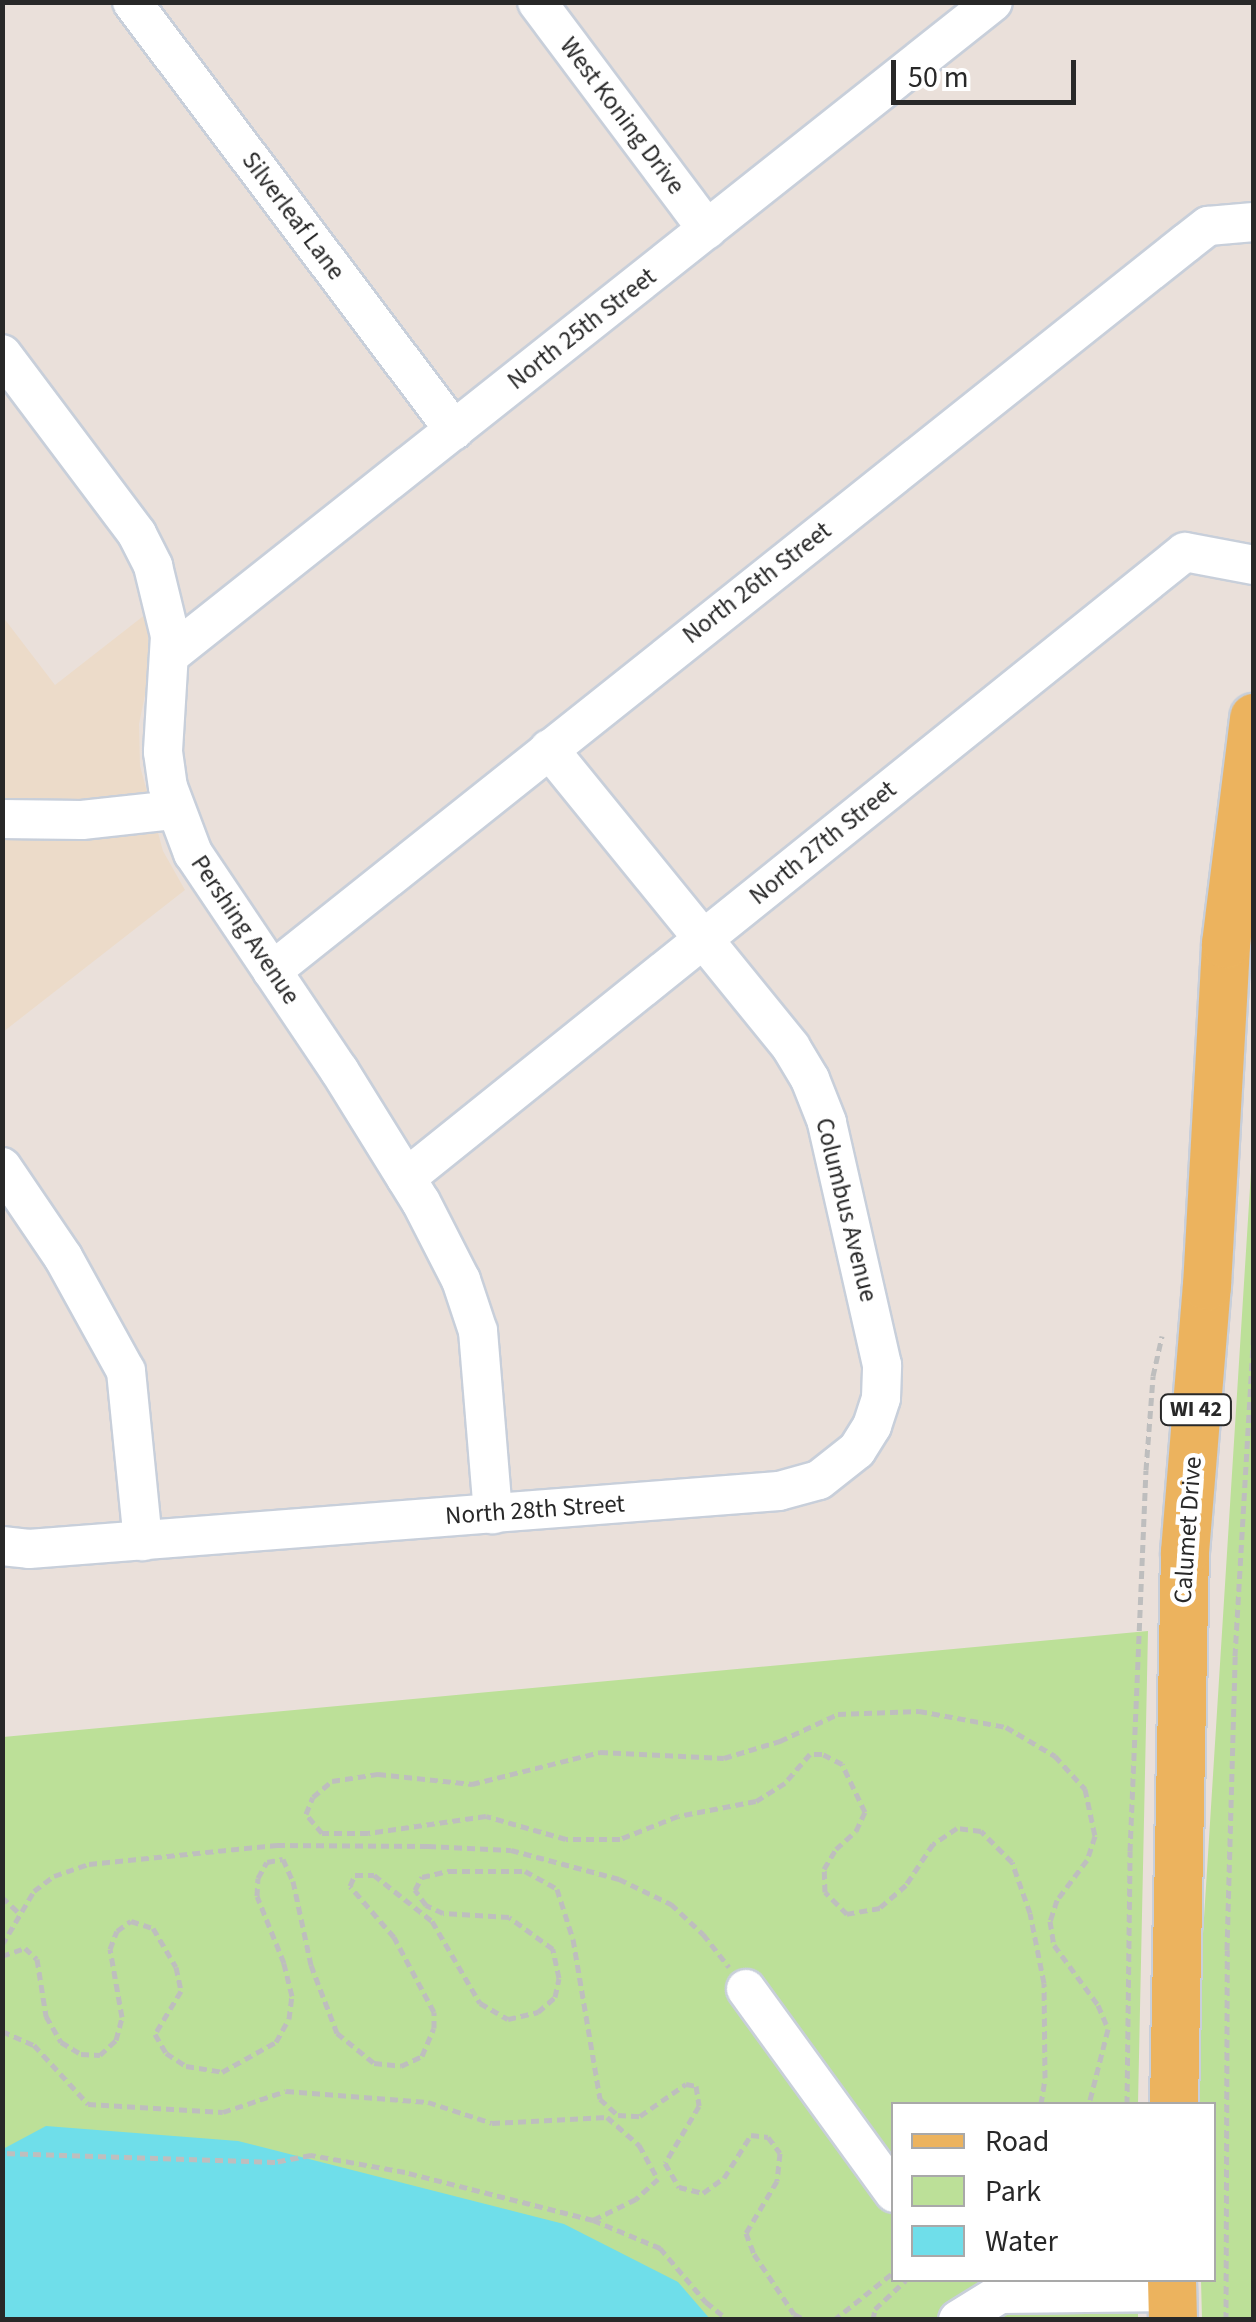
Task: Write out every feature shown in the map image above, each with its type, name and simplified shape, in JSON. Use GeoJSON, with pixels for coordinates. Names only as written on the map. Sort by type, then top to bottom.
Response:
{"type":"FeatureCollection","features":[{"type":"Feature","properties":{"kind":"main road","name":"Calumet Drive"},"geometry":{"type":"LineString","coordinates":[[1174,2102],[1184,1552],[1207,1286],[1226,944],[1254,718]]}},
{"type":"Feature","properties":{"kind":"street","name":"Silverleaf Lane"},"geometry":{"type":"LineString","coordinates":[[132,2],[454,430]]}},
{"type":"Feature","properties":{"kind":"street","name":"West Koning Drive"},"geometry":{"type":"LineString","coordinates":[[537,2],[707,230]]}},
{"type":"Feature","properties":{"kind":"street","name":"North 25th Street"},"geometry":{"type":"LineString","coordinates":[[171,654],[993,2]]}},
{"type":"Feature","properties":{"kind":"street","name":"North 26th Street"},"geometry":{"type":"LineString","coordinates":[[272,971],[1208,226],[1254,222]]}},
{"type":"Feature","properties":{"kind":"street","name":"Pershing Avenue"},"geometry":{"type":"LineString","coordinates":[[2,354],[137,534],[164,601],[171,654],[163,752],[174,810],[193,853],[406,1178],[470,1301],[478,1331],[493,1514]]}},
{"type":"Feature","properties":{"kind":"street","name":"North 27th Street"},"geometry":{"type":"LineString","coordinates":[[406,1178],[1185,552],[1254,565]]}},
{"type":"Feature","properties":{"kind":"street","name":"Columbus Avenue"},"geometry":{"type":"LineString","coordinates":[[549,749],[791,1047],[827,1122],[882,1364],[881,1398]]}},
{"type":"Feature","properties":{"kind":"street"},"geometry":{"type":"LineString","coordinates":[[2,818],[82,820],[174,810]]}},
{"type":"Feature","properties":{"kind":"street"},"geometry":{"type":"LineString","coordinates":[[2,1167],[63,1257],[126,1371],[142,1540]]}},
{"type":"Feature","properties":{"kind":"street","name":"North 28th Street"},"geometry":{"type":"LineString","coordinates":[[2,1546],[28,1549],[797,1488],[840,1467],[857,1450],[872,1426],[881,1398]]}},
{"type":"Feature","properties":{"kind":"street"},"geometry":{"type":"LineString","coordinates":[[746,1989],[891,2189]]}},
{"type":"Feature","properties":{"kind":"street"},"geometry":{"type":"LineString","coordinates":[[963,2301],[1019,2292],[1172,2297]]}},
{"type":"Feature","properties":{"kind":"path"},"geometry":{"type":"LineString","coordinates":[[1226,2320],[1232,1754],[1254,1322]]}},
{"type":"Feature","properties":{"kind":"path"},"geometry":{"type":"LineString","coordinates":[[1126,2102],[1130,1851],[1146,1470],[1152,1376],[1162,1336]]}},
{"type":"Feature","properties":{"kind":"path"},"geometry":{"type":"LineString","coordinates":[[1040,2102],[1045,2078],[1044,1983],[1030,1913],[1012,1862],[981,1831],[958,1828],[933,1844],[906,1885],[880,1908],[846,1914],[825,1892],[824,1869],[836,1849],[856,1831],[865,1812],[842,1764],[822,1754],[810,1754],[784,1783],[756,1801],[678,1816],[620,1839],[566,1839],[486,1816],[368,1834],[322,1833],[306,1814],[314,1797],[332,1781],[378,1774],[472,1784],[600,1752],[724,1758],[780,1741],[838,1714],[919,1712],[1006,1728],[1055,1756],[1085,1790],[1095,1836],[1087,1860],[1056,1900],[1050,1921],[1054,1946],[1098,2004],[1108,2028],[1100,2076],[1090,2102]]}},
{"type":"Feature","properties":{"kind":"path"},"geometry":{"type":"LineString","coordinates":[[2,1945],[34,1891],[54,1876],[90,1864],[277,1845],[512,1850],[620,1878],[671,1904],[703,1934],[746,1989]]}},
{"type":"Feature","properties":{"kind":"path"},"geometry":{"type":"LineString","coordinates":[[2,1956],[25,1948],[37,1960],[46,2016],[61,2042],[80,2054],[100,2054],[116,2040],[122,2017],[110,1949],[117,1931],[132,1921],[153,1928],[176,1968],[181,1992],[156,2034],[166,2053],[186,2066],[222,2072],[276,2042],[289,2019],[292,1996],[284,1964],[257,1896],[258,1878],[267,1862],[283,1859],[293,1881],[311,1966],[337,2033],[374,2062],[400,2066],[422,2056],[434,2028],[434,2012],[394,1937],[350,1886],[355,1875],[374,1876],[432,1921],[480,2003],[508,2019],[538,2012],[555,1997],[559,1978],[553,1949],[509,1917],[442,1913],[426,1905],[415,1890],[422,1877],[449,1871],[525,1871],[557,1888],[573,1939],[600,2099],[618,2114],[640,2116],[686,2084],[696,2086],[699,2106],[664,2162],[679,2187],[703,2193],[724,2178],[751,2135],[768,2137],[780,2153],[777,2181],[746,2233],[754,2254],[794,2314],[806,2320]]}},
{"type":"Feature","properties":{"kind":"path"},"geometry":{"type":"LineString","coordinates":[[2,1897],[20,1914]]}},
{"type":"Feature","properties":{"kind":"path"},"geometry":{"type":"LineString","coordinates":[[2,2032],[34,2045],[88,2104],[223,2112],[286,2091],[428,2102],[492,2123],[608,2117],[638,2145],[658,2179],[636,2199],[593,2220]]}},
{"type":"Feature","properties":{"kind":"path"},"geometry":{"type":"LineString","coordinates":[[2,2153],[276,2162],[311,2155],[405,2172],[593,2220],[660,2248],[706,2302],[728,2320]]}},
{"type":"Feature","properties":{"kind":"path"},"geometry":{"type":"LineString","coordinates":[[834,2320],[891,2274]]}},
{"type":"Feature","properties":{"kind":"path"},"geometry":{"type":"LineString","coordinates":[[873,2320],[875,2309],[904,2282]]}},
{"type":"Feature","properties":{"kind":"shaded area"},"geometry":{"type":"Polygon","coordinates":[[[146,614],[151,666],[139,724],[140,766],[163,851],[185,890],[3,1032],[3,617],[55,685],[146,614]]]}},
{"type":"Feature","properties":{"kind":"green space"},"geometry":{"type":"Polygon","coordinates":[[[1253,1140],[1253,2319],[1202,2319],[1201,2282],[1216,2282],[1216,2102],[1198,2102],[1196,2045],[1253,1140]]]}},
{"type":"Feature","properties":{"kind":"green space"},"geometry":{"type":"Polygon","coordinates":[[[1148,1631],[1138,2102],[891,2102],[891,2282],[1138,2282],[1138,2319],[3,2320],[3,1737],[1148,1631]]]}},
{"type":"Feature","properties":{"kind":"water"},"geometry":{"type":"Polygon","coordinates":[[[46,2126],[238,2141],[564,2224],[678,2282],[710,2319],[3,2319],[3,2149],[46,2126]]]}}]}
